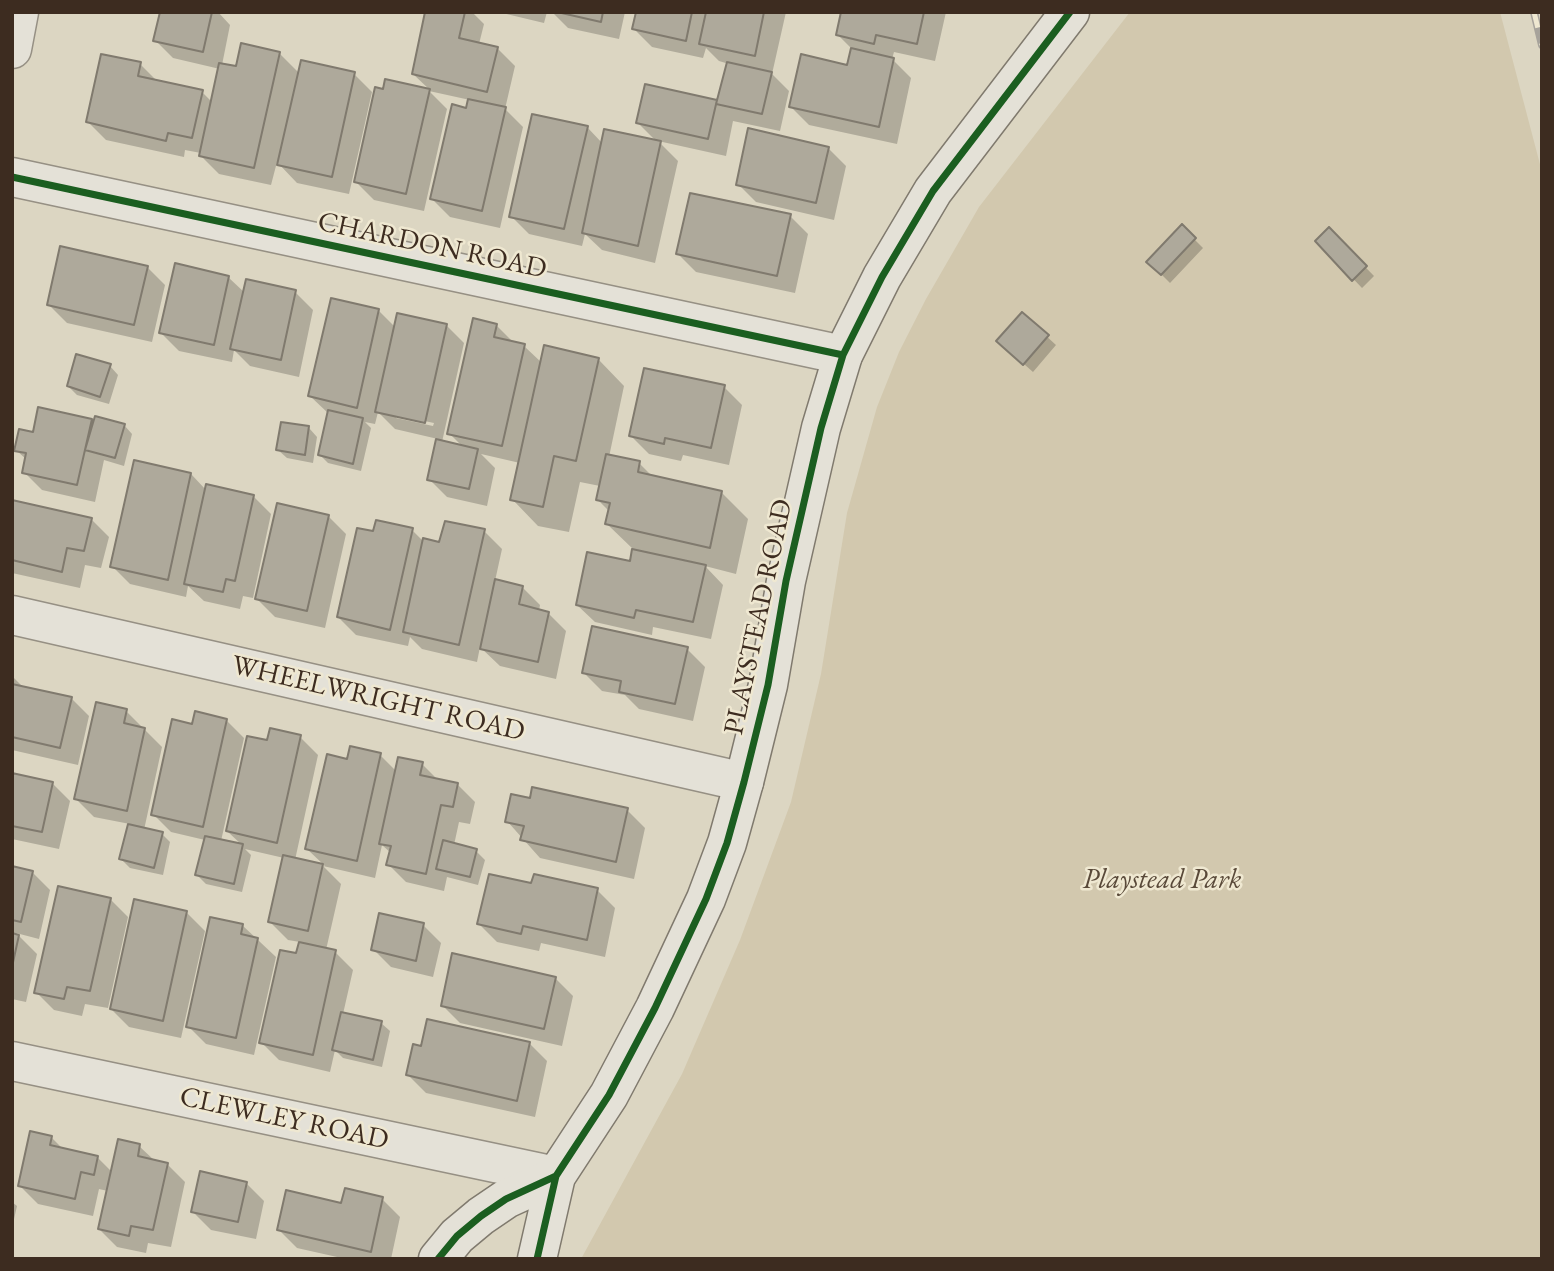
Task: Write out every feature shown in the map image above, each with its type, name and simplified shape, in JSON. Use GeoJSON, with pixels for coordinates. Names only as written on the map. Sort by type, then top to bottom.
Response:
{"type":"FeatureCollection","features":[{"type":"Feature","properties":{"kind":"street"},"geometry":{"type":"LineString","coordinates":[[12,49],[19,12]]}},
{"type":"Feature","properties":{"kind":"street","name":"PLAYSTEAD ROAD"},"geometry":{"type":"LineString","coordinates":[[537,1259],[556,1176],[609,1095],[655,1008],[706,899],[727,843],[768,685],[786,582],[821,428],[843,355],[882,277],[933,191],[1070,12]]}},
{"type":"Feature","properties":{"kind":"street","name":"CHARDON ROAD"},"geometry":{"type":"LineString","coordinates":[[12,177],[843,355]]}},
{"type":"Feature","properties":{"kind":"street","name":"WHEELWRIGHT ROAD"},"geometry":{"type":"LineString","coordinates":[[12,615],[744,782]]}},
{"type":"Feature","properties":{"kind":"street","name":"CLEWLEY ROAD"},"geometry":{"type":"LineString","coordinates":[[12,1061],[556,1176]]}},
{"type":"Feature","properties":{"kind":"street"},"geometry":{"type":"LineString","coordinates":[[438,1259],[457,1237],[481,1216],[506,1199],[556,1176]]}},
{"type":"Feature","properties":{"kind":"green space","name":"Playstead Park"},"geometry":{"type":"Polygon","coordinates":[[[1130,12],[1500,12],[1542,172],[1542,1259],[581,1259],[682,1074],[740,940],[791,802],[821,674],[847,513],[877,407],[899,352],[979,207],[1130,12]]]}},
{"type":"Feature","properties":{"kind":"building"},"geometry":{"type":"Polygon","coordinates":[[[160,12],[212,12],[203,52],[153,41],[160,12]]]}},
{"type":"Feature","properties":{"kind":"building"},"geometry":{"type":"Polygon","coordinates":[[[425,12],[465,12],[459,38],[498,47],[487,92],[412,74],[425,12]]]}},
{"type":"Feature","properties":{"kind":"building"},"geometry":{"type":"Polygon","coordinates":[[[557,12],[603,12],[601,22],[557,12]]]}},
{"type":"Feature","properties":{"kind":"building"},"geometry":{"type":"Polygon","coordinates":[[[636,12],[692,12],[686,41],[632,29],[636,12]]]}},
{"type":"Feature","properties":{"kind":"building"},"geometry":{"type":"Polygon","coordinates":[[[706,12],[764,12],[755,56],[699,44],[706,12]]]}},
{"type":"Feature","properties":{"kind":"building"},"geometry":{"type":"Polygon","coordinates":[[[841,12],[924,12],[917,44],[876,35],[874,44],[836,35],[841,12]]]}},
{"type":"Feature","properties":{"kind":"building"},"geometry":{"type":"Polygon","coordinates":[[[241,43],[280,52],[254,168],[199,156],[219,63],[236,66],[241,43]]]}},
{"type":"Feature","properties":{"kind":"building"},"geometry":{"type":"Polygon","coordinates":[[[851,48],[894,58],[879,127],[789,107],[801,54],[847,65],[851,48]]]}},
{"type":"Feature","properties":{"kind":"building"},"geometry":{"type":"Polygon","coordinates":[[[101,54],[141,62],[138,76],[203,90],[192,138],[168,133],[166,141],[86,122],[101,54]]]}},
{"type":"Feature","properties":{"kind":"building"},"geometry":{"type":"Polygon","coordinates":[[[301,60],[355,72],[332,177],[277,165],[301,60]]]}},
{"type":"Feature","properties":{"kind":"building"},"geometry":{"type":"Polygon","coordinates":[[[727,62],[772,72],[762,114],[716,104],[727,62]]]}},
{"type":"Feature","properties":{"kind":"building"},"geometry":{"type":"Polygon","coordinates":[[[385,79],[430,89],[406,194],[354,182],[375,87],[383,89],[385,79]]]}},
{"type":"Feature","properties":{"kind":"building"},"geometry":{"type":"Polygon","coordinates":[[[645,84],[717,100],[708,139],[636,123],[645,84]]]}},
{"type":"Feature","properties":{"kind":"building"},"geometry":{"type":"Polygon","coordinates":[[[468,99],[506,107],[482,211],[430,199],[452,104],[466,108],[468,99]]]}},
{"type":"Feature","properties":{"kind":"building"},"geometry":{"type":"Polygon","coordinates":[[[532,114],[588,126],[564,229],[509,217],[532,114]]]}},
{"type":"Feature","properties":{"kind":"building"},"geometry":{"type":"Polygon","coordinates":[[[748,128],[829,147],[816,203],[736,185],[748,128]]]}},
{"type":"Feature","properties":{"kind":"building"},"geometry":{"type":"Polygon","coordinates":[[[604,129],[661,141],[638,246],[582,233],[604,129]]]}},
{"type":"Feature","properties":{"kind":"building"},"geometry":{"type":"Polygon","coordinates":[[[690,193],[791,214],[777,276],[676,254],[690,193]]]}},
{"type":"Feature","properties":{"kind":"building"},"geometry":{"type":"Polygon","coordinates":[[[1182,224],[1196,238],[1161,275],[1146,262],[1182,224]]]}},
{"type":"Feature","properties":{"kind":"building"},"geometry":{"type":"Polygon","coordinates":[[[1329,227],[1367,266],[1352,281],[1315,241],[1329,227]]]}},
{"type":"Feature","properties":{"kind":"building"},"geometry":{"type":"Polygon","coordinates":[[[60,246],[148,266],[134,325],[47,305],[60,246]]]}},
{"type":"Feature","properties":{"kind":"building"},"geometry":{"type":"Polygon","coordinates":[[[175,263],[229,276],[214,345],[159,333],[175,263]]]}},
{"type":"Feature","properties":{"kind":"building"},"geometry":{"type":"Polygon","coordinates":[[[246,279],[296,290],[281,360],[230,349],[246,279]]]}},
{"type":"Feature","properties":{"kind":"building"},"geometry":{"type":"Polygon","coordinates":[[[331,298],[379,309],[357,408],[308,396],[331,298]]]}},
{"type":"Feature","properties":{"kind":"building"},"geometry":{"type":"Polygon","coordinates":[[[1022,312],[1049,335],[1023,365],[996,341],[1022,312]]]}},
{"type":"Feature","properties":{"kind":"building"},"geometry":{"type":"Polygon","coordinates":[[[397,313],[447,324],[425,423],[375,412],[397,313]]]}},
{"type":"Feature","properties":{"kind":"building"},"geometry":{"type":"Polygon","coordinates":[[[473,318],[497,324],[494,337],[525,344],[502,446],[447,434],[473,318]]]}},
{"type":"Feature","properties":{"kind":"building"},"geometry":{"type":"Polygon","coordinates":[[[544,345],[599,358],[576,461],[554,456],[543,507],[510,500],[544,345]]]}},
{"type":"Feature","properties":{"kind":"building"},"geometry":{"type":"Polygon","coordinates":[[[76,354],[111,364],[100,397],[67,386],[76,354]]]}},
{"type":"Feature","properties":{"kind":"building"},"geometry":{"type":"Polygon","coordinates":[[[644,368],[725,385],[711,448],[665,438],[664,444],[629,436],[644,368]]]}},
{"type":"Feature","properties":{"kind":"building"},"geometry":{"type":"Polygon","coordinates":[[[38,407],[92,419],[77,485],[22,473],[26,453],[14,451],[19,429],[33,432],[38,407]]]}},
{"type":"Feature","properties":{"kind":"building"},"geometry":{"type":"Polygon","coordinates":[[[328,410],[363,418],[353,464],[318,455],[328,410]]]}},
{"type":"Feature","properties":{"kind":"building"},"geometry":{"type":"Polygon","coordinates":[[[95,416],[125,424],[115,458],[85,450],[95,416]]]}},
{"type":"Feature","properties":{"kind":"building"},"geometry":{"type":"Polygon","coordinates":[[[281,422],[309,426],[305,455],[276,450],[281,422]]]}},
{"type":"Feature","properties":{"kind":"building"},"geometry":{"type":"Polygon","coordinates":[[[436,439],[478,449],[469,489],[427,480],[436,439]]]}},
{"type":"Feature","properties":{"kind":"building"},"geometry":{"type":"Polygon","coordinates":[[[606,454],[640,461],[638,472],[722,491],[710,548],[605,524],[610,503],[596,500],[606,454]]]}},
{"type":"Feature","properties":{"kind":"building"},"geometry":{"type":"Polygon","coordinates":[[[134,460],[191,473],[168,580],[110,567],[134,460]]]}},
{"type":"Feature","properties":{"kind":"building"},"geometry":{"type":"Polygon","coordinates":[[[206,484],[254,495],[235,581],[226,579],[223,592],[184,584],[206,484]]]}},
{"type":"Feature","properties":{"kind":"building"},"geometry":{"type":"Polygon","coordinates":[[[12,500],[92,518],[84,551],[67,548],[62,572],[12,560],[12,500]]]}},
{"type":"Feature","properties":{"kind":"building"},"geometry":{"type":"Polygon","coordinates":[[[277,503],[329,515],[307,611],[255,599],[277,503]]]}},
{"type":"Feature","properties":{"kind":"building"},"geometry":{"type":"Polygon","coordinates":[[[376,520],[413,528],[390,630],[337,617],[357,528],[373,531],[376,520]]]}},
{"type":"Feature","properties":{"kind":"building"},"geometry":{"type":"Polygon","coordinates":[[[445,521],[485,529],[459,645],[403,632],[423,538],[439,542],[445,521]]]}},
{"type":"Feature","properties":{"kind":"building"},"geometry":{"type":"Polygon","coordinates":[[[632,549],[706,565],[693,622],[636,610],[634,618],[576,605],[587,552],[630,561],[632,549]]]}},
{"type":"Feature","properties":{"kind":"building"},"geometry":{"type":"Polygon","coordinates":[[[495,579],[523,586],[519,604],[549,612],[538,662],[480,649],[495,579]]]}},
{"type":"Feature","properties":{"kind":"building"},"geometry":{"type":"Polygon","coordinates":[[[592,626],[688,647],[675,704],[619,692],[621,681],[582,673],[592,626]]]}},
{"type":"Feature","properties":{"kind":"building"},"geometry":{"type":"Polygon","coordinates":[[[12,684],[72,697],[60,748],[12,737],[12,684]]]}},
{"type":"Feature","properties":{"kind":"building"},"geometry":{"type":"Polygon","coordinates":[[[96,702],[127,709],[124,723],[145,728],[127,811],[74,799],[96,702]]]}},
{"type":"Feature","properties":{"kind":"building"},"geometry":{"type":"Polygon","coordinates":[[[195,711],[227,719],[203,827],[151,815],[172,719],[192,724],[195,711]]]}},
{"type":"Feature","properties":{"kind":"building"},"geometry":{"type":"Polygon","coordinates":[[[270,728],[301,735],[277,843],[226,831],[247,736],[267,740],[270,728]]]}},
{"type":"Feature","properties":{"kind":"building"},"geometry":{"type":"Polygon","coordinates":[[[350,746],[381,753],[357,861],[305,849],[327,754],[347,759],[350,746]]]}},
{"type":"Feature","properties":{"kind":"building"},"geometry":{"type":"Polygon","coordinates":[[[398,757],[423,762],[420,775],[458,783],[453,807],[441,805],[426,874],[386,865],[391,846],[379,844],[398,757]]]}},
{"type":"Feature","properties":{"kind":"building"},"geometry":{"type":"Polygon","coordinates":[[[12,773],[53,782],[42,832],[12,826],[12,773]]]}},
{"type":"Feature","properties":{"kind":"building"},"geometry":{"type":"Polygon","coordinates":[[[532,787],[628,808],[616,862],[520,840],[524,826],[505,822],[511,794],[530,798],[532,787]]]}},
{"type":"Feature","properties":{"kind":"building"},"geometry":{"type":"Polygon","coordinates":[[[128,824],[163,832],[154,868],[119,859],[128,824]]]}},
{"type":"Feature","properties":{"kind":"building"},"geometry":{"type":"Polygon","coordinates":[[[205,836],[243,844],[234,884],[195,875],[205,836]]]}},
{"type":"Feature","properties":{"kind":"building"},"geometry":{"type":"Polygon","coordinates":[[[443,840],[477,849],[470,877],[436,869],[443,840]]]}},
{"type":"Feature","properties":{"kind":"building"},"geometry":{"type":"Polygon","coordinates":[[[283,855],[323,864],[308,931],[268,922],[283,855]]]}},
{"type":"Feature","properties":{"kind":"building"},"geometry":{"type":"Polygon","coordinates":[[[12,866],[33,871],[21,922],[12,920],[12,866]]]}},
{"type":"Feature","properties":{"kind":"building"},"geometry":{"type":"Polygon","coordinates":[[[489,874],[531,883],[534,874],[598,888],[587,940],[523,926],[521,934],[477,924],[489,874]]]}},
{"type":"Feature","properties":{"kind":"building"},"geometry":{"type":"Polygon","coordinates":[[[58,886],[111,898],[90,991],[67,987],[64,999],[34,993],[58,886]]]}},
{"type":"Feature","properties":{"kind":"building"},"geometry":{"type":"Polygon","coordinates":[[[134,899],[187,911],[163,1021],[110,1009],[134,899]]]}},
{"type":"Feature","properties":{"kind":"building"},"geometry":{"type":"Polygon","coordinates":[[[379,913],[424,923],[416,961],[371,950],[379,913]]]}},
{"type":"Feature","properties":{"kind":"building"},"geometry":{"type":"Polygon","coordinates":[[[210,917],[243,924],[241,934],[258,938],[236,1038],[186,1027],[210,917]]]}},
{"type":"Feature","properties":{"kind":"building"},"geometry":{"type":"Polygon","coordinates":[[[12,933],[19,935],[12,967],[12,933]]]}},
{"type":"Feature","properties":{"kind":"building"},"geometry":{"type":"Polygon","coordinates":[[[299,942],[336,950],[313,1055],[259,1043],[280,950],[296,953],[299,942]]]}},
{"type":"Feature","properties":{"kind":"building"},"geometry":{"type":"Polygon","coordinates":[[[452,953],[556,977],[544,1029],[441,1006],[452,953]]]}},
{"type":"Feature","properties":{"kind":"building"},"geometry":{"type":"Polygon","coordinates":[[[341,1012],[382,1021],[373,1060],[332,1050],[341,1012]]]}},
{"type":"Feature","properties":{"kind":"building"},"geometry":{"type":"Polygon","coordinates":[[[427,1019],[530,1042],[517,1101],[406,1075],[413,1044],[421,1046],[427,1019]]]}},
{"type":"Feature","properties":{"kind":"building"},"geometry":{"type":"Polygon","coordinates":[[[30,1131],[52,1136],[50,1145],[98,1156],[94,1175],[81,1172],[75,1199],[18,1186],[30,1131]]]}},
{"type":"Feature","properties":{"kind":"building"},"geometry":{"type":"Polygon","coordinates":[[[118,1139],[140,1144],[138,1156],[168,1163],[153,1230],[131,1226],[129,1236],[98,1229],[118,1139]]]}},
{"type":"Feature","properties":{"kind":"building"},"geometry":{"type":"Polygon","coordinates":[[[200,1171],[247,1182],[238,1222],[191,1212],[200,1171]]]}},
{"type":"Feature","properties":{"kind":"building"},"geometry":{"type":"Polygon","coordinates":[[[345,1188],[383,1197],[371,1252],[277,1230],[286,1190],[341,1203],[345,1188]]]}},
{"type":"Feature","properties":{"kind":"railway"},"geometry":{"type":"LineString","coordinates":[[1534,12],[1542,45]]}},
{"type":"Feature","properties":{"kind":"cycle path"},"geometry":{"type":"LineString","coordinates":[[537,1259],[556,1176],[609,1095],[655,1008],[706,899],[727,843],[768,685],[786,581],[821,428],[843,355],[882,277],[933,191],[1070,12]]}},
{"type":"Feature","properties":{"kind":"cycle path"},"geometry":{"type":"LineString","coordinates":[[12,177],[843,355]]}},
{"type":"Feature","properties":{"kind":"cycle path"},"geometry":{"type":"LineString","coordinates":[[438,1259],[457,1236],[481,1216],[506,1199],[556,1176]]}}]}
